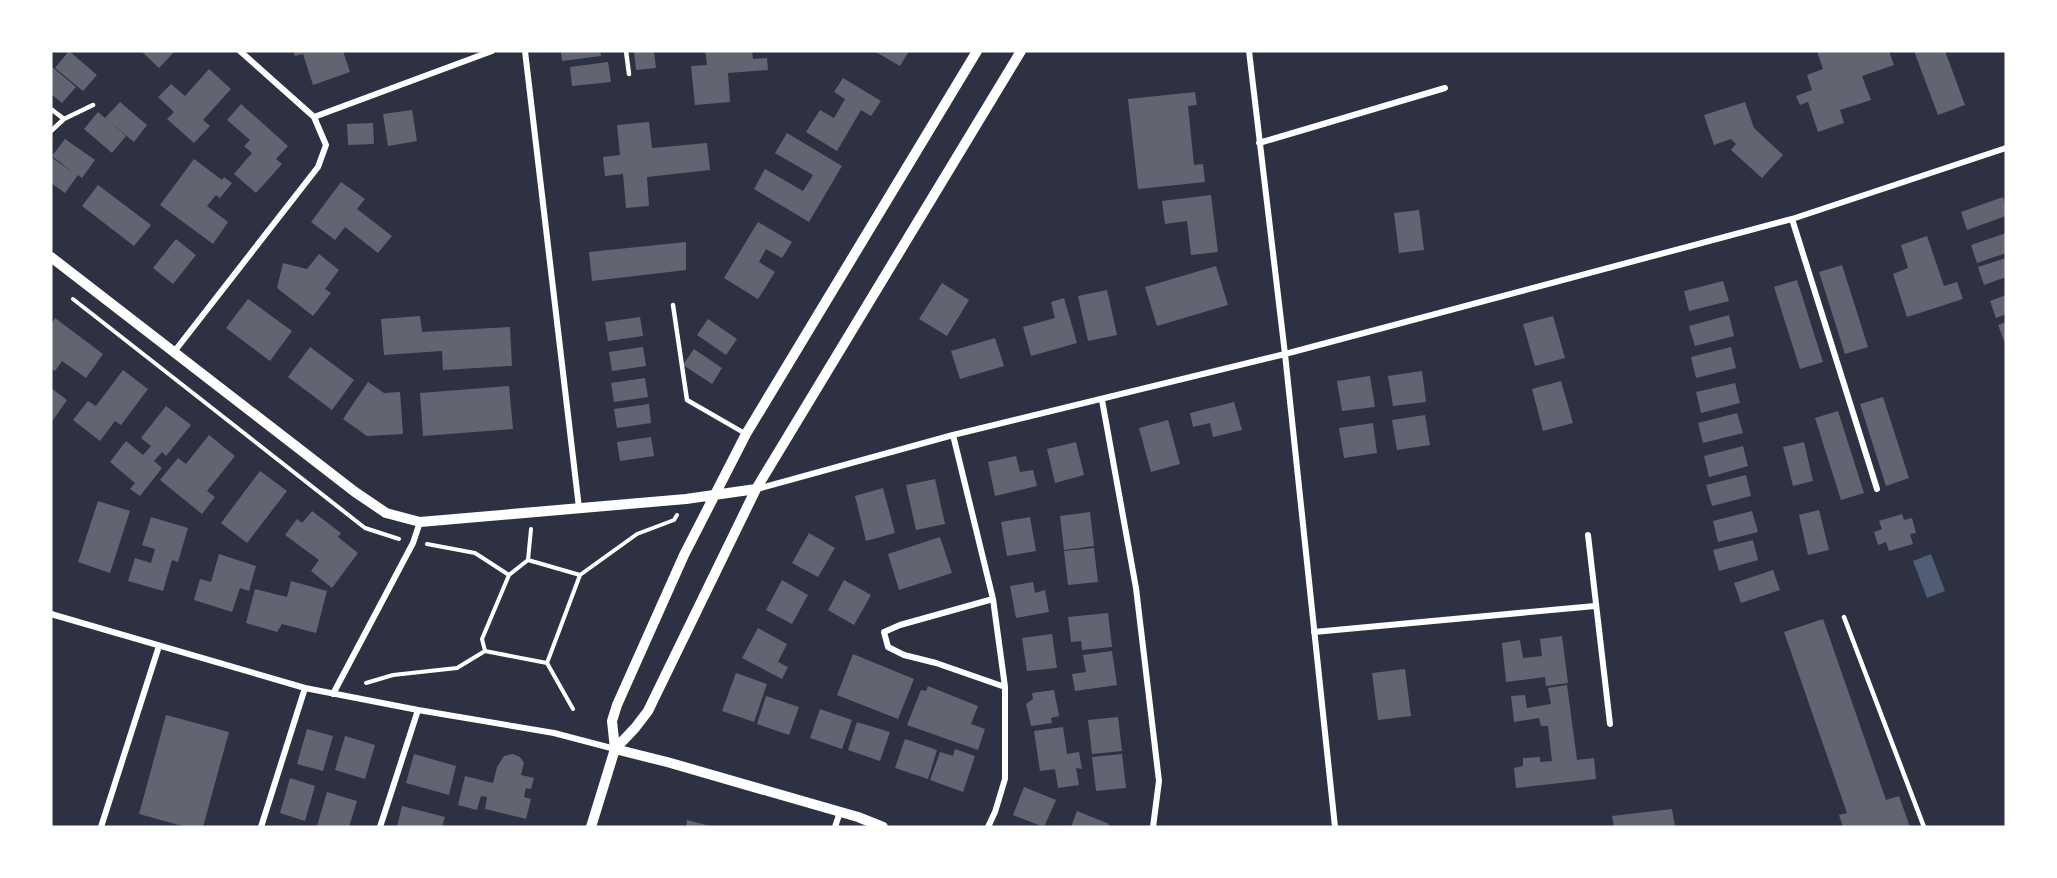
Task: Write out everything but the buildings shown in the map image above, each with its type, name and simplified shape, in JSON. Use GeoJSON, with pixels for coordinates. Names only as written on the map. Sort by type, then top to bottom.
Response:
{"type":"FeatureCollection","features":[{"type":"Feature","properties":{"kind":"street"},"geometry":{"type":"LineString","coordinates":[[174,352],[318,167],[326,145],[314,117],[240,51]]}},
{"type":"Feature","properties":{"kind":"street"},"geometry":{"type":"LineString","coordinates":[[314,117],[492,51]]}},
{"type":"Feature","properties":{"kind":"street"},"geometry":{"type":"LineString","coordinates":[[525,51],[579,508]]}},
{"type":"Feature","properties":{"kind":"street"},"geometry":{"type":"LineString","coordinates":[[591,827],[615,749],[612,721],[616,705],[712,496],[746,434],[977,51]]}},
{"type":"Feature","properties":{"kind":"street"},"geometry":{"type":"LineString","coordinates":[[615,749],[648,711],[756,489],[1021,51]]}},
{"type":"Feature","properties":{"kind":"street"},"geometry":{"type":"LineString","coordinates":[[1249,51],[1285,354],[1335,827]]}},
{"type":"Feature","properties":{"kind":"street"},"geometry":{"type":"LineString","coordinates":[[1259,143],[1445,88]]}},
{"type":"Feature","properties":{"kind":"street"},"geometry":{"type":"LineString","coordinates":[[51,257],[355,492],[386,513],[420,522],[686,499],[756,489],[953,435],[1285,354],[1792,219],[2006,148]]}},
{"type":"Feature","properties":{"kind":"street"},"geometry":{"type":"LineString","coordinates":[[1792,219],[1877,489]]}},
{"type":"Feature","properties":{"kind":"street"},"geometry":{"type":"LineString","coordinates":[[1102,400],[1136,588],[1159,781],[1153,827]]}},
{"type":"Feature","properties":{"kind":"street"},"geometry":{"type":"LineString","coordinates":[[953,435],[993,599],[1005,687],[1005,778],[988,827]]}},
{"type":"Feature","properties":{"kind":"street"},"geometry":{"type":"LineString","coordinates":[[333,694],[412,543],[420,522]]}},
{"type":"Feature","properties":{"kind":"street"},"geometry":{"type":"LineString","coordinates":[[1588,535],[1610,724]]}},
{"type":"Feature","properties":{"kind":"street"},"geometry":{"type":"LineString","coordinates":[[993,599],[900,625],[884,632],[888,647],[904,655],[936,663],[1005,687]]}},
{"type":"Feature","properties":{"kind":"street"},"geometry":{"type":"LineString","coordinates":[[1314,632],[1595,606]]}},
{"type":"Feature","properties":{"kind":"street"},"geometry":{"type":"LineString","coordinates":[[51,614],[305,688],[554,733],[646,756],[840,812],[883,827]]}},
{"type":"Feature","properties":{"kind":"street"},"geometry":{"type":"LineString","coordinates":[[101,827],[159,646]]}},
{"type":"Feature","properties":{"kind":"street"},"geometry":{"type":"LineString","coordinates":[[261,827],[305,688]]}},
{"type":"Feature","properties":{"kind":"street"},"geometry":{"type":"LineString","coordinates":[[380,827],[418,710]]}},
{"type":"Feature","properties":{"kind":"street"},"geometry":{"type":"LineString","coordinates":[[836,827],[840,812]]}},
{"type":"Feature","properties":{"kind":"lane"},"geometry":{"type":"LineString","coordinates":[[626,51],[629,74]]}},
{"type":"Feature","properties":{"kind":"lane"},"geometry":{"type":"LineString","coordinates":[[51,131],[64,119],[93,105]]}},
{"type":"Feature","properties":{"kind":"lane"},"geometry":{"type":"LineString","coordinates":[[51,109],[64,119]]}},
{"type":"Feature","properties":{"kind":"lane"},"geometry":{"type":"LineString","coordinates":[[673,304],[687,400],[746,434]]}},
{"type":"Feature","properties":{"kind":"lane"},"geometry":{"type":"LineString","coordinates":[[1844,617],[1924,827]]}},
{"type":"Feature","properties":{"kind":"path"},"geometry":{"type":"LineString","coordinates":[[547,663],[580,576],[637,534],[674,520],[686,499]]}},
{"type":"Feature","properties":{"kind":"path"},"geometry":{"type":"LineString","coordinates":[[485,651],[483,639],[509,574],[528,560],[533,514]]}},
{"type":"Feature","properties":{"kind":"path"},"geometry":{"type":"LineString","coordinates":[[438,545],[475,552],[509,574]]}},
{"type":"Feature","properties":{"kind":"path"},"geometry":{"type":"LineString","coordinates":[[528,560],[580,576]]}},
{"type":"Feature","properties":{"kind":"path"},"geometry":{"type":"LineString","coordinates":[[363,684],[393,675],[457,668],[485,651],[547,663],[573,709]]}},
{"type":"Feature","properties":{"kind":"water"},"geometry":{"type":"Polygon","coordinates":[[[1931,554],[1945,591],[1927,598],[1913,561],[1931,554]]]}}]}
